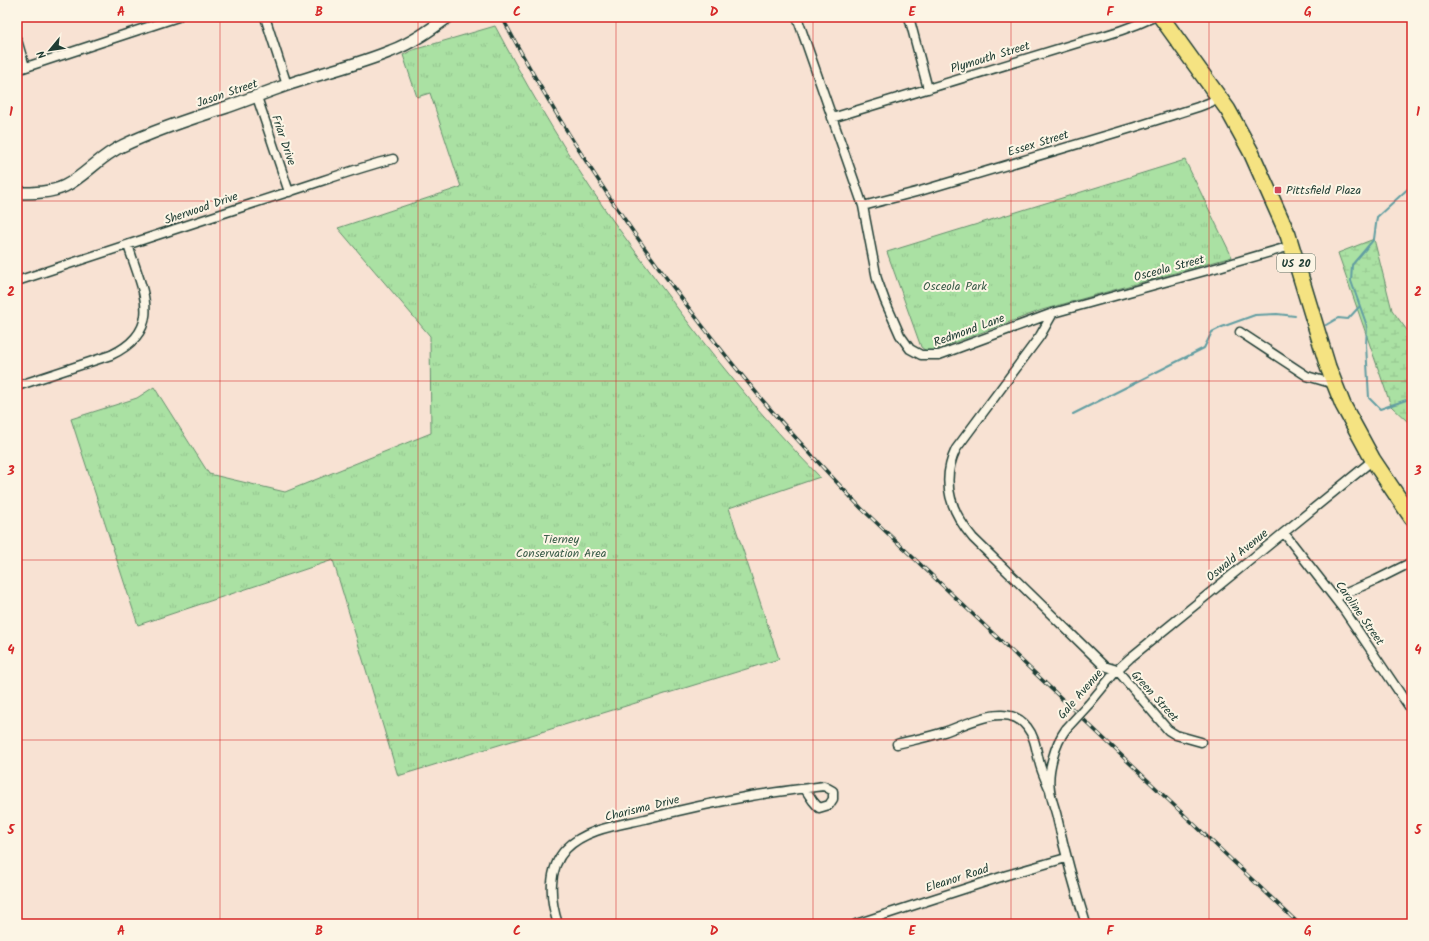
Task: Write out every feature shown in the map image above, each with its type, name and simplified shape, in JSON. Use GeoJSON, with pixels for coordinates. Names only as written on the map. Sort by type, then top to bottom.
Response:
{"type":"FeatureCollection","features":[{"type":"Feature","properties":{"kind":"highway","name":"US 20"},"geometry":{"type":"LineString","coordinates":[[1161,17],[1218,96],[1233,119],[1251,152],[1281,218],[1334,384],[1353,424],[1373,460],[1412,518]]}},
{"type":"Feature","properties":{"kind":"street"},"geometry":{"type":"LineString","coordinates":[[17,70],[178,17]]}},
{"type":"Feature","properties":{"kind":"street"},"geometry":{"type":"LineString","coordinates":[[265,17],[287,85]]}},
{"type":"Feature","properties":{"kind":"street","name":"Jason Street"},"geometry":{"type":"LineString","coordinates":[[17,193],[34,193],[58,189],[73,181],[120,147],[189,119],[391,51],[408,43],[448,17]]}},
{"type":"Feature","properties":{"kind":"street","name":"Redmond Lane"},"geometry":{"type":"LineString","coordinates":[[797,17],[863,206],[875,274],[880,290],[902,339],[910,349],[918,354],[929,356],[940,355],[1053,313]]}},
{"type":"Feature","properties":{"kind":"street"},"geometry":{"type":"LineString","coordinates":[[909,17],[928,89]]}},
{"type":"Feature","properties":{"kind":"street","name":"Plymouth Street"},"geometry":{"type":"LineString","coordinates":[[832,118],[1078,43],[1117,33],[1154,17]]}},
{"type":"Feature","properties":{"kind":"street"},"geometry":{"type":"LineString","coordinates":[[17,40],[25,67]]}},
{"type":"Feature","properties":{"kind":"street","name":"Essex Street"},"geometry":{"type":"LineString","coordinates":[[863,206],[920,192],[1198,107],[1211,102],[1218,96]]}},
{"type":"Feature","properties":{"kind":"street","name":"Friar Drive"},"geometry":{"type":"LineString","coordinates":[[256,97],[289,192]]}},
{"type":"Feature","properties":{"kind":"street","name":"Sherwood Drive"},"geometry":{"type":"LineString","coordinates":[[17,281],[128,246],[214,215],[392,159]]}},
{"type":"Feature","properties":{"kind":"street"},"geometry":{"type":"LineString","coordinates":[[17,386],[111,355],[121,350],[136,338],[145,320],[146,312],[143,293],[128,246]]}},
{"type":"Feature","properties":{"kind":"street","name":"Osceola Street"},"geometry":{"type":"LineString","coordinates":[[1053,313],[1291,246]]}},
{"type":"Feature","properties":{"kind":"street","name":"Gale Avenue"},"geometry":{"type":"LineString","coordinates":[[1053,313],[1040,336],[956,449],[950,467],[950,490],[954,509],[964,526],[985,550],[1050,611],[1104,666],[1117,670],[1066,729],[1058,742],[1051,764],[1050,790],[1066,858],[1086,924]]}},
{"type":"Feature","properties":{"kind":"street"},"geometry":{"type":"LineString","coordinates":[[1240,332],[1307,376],[1334,384]]}},
{"type":"Feature","properties":{"kind":"street","name":"Oswald Avenue"},"geometry":{"type":"LineString","coordinates":[[1117,670],[1373,460]]}},
{"type":"Feature","properties":{"kind":"street","name":"Caroline Street"},"geometry":{"type":"LineString","coordinates":[[1284,533],[1335,598],[1412,712]]}},
{"type":"Feature","properties":{"kind":"street"},"geometry":{"type":"LineString","coordinates":[[1335,598],[1412,562]]}},
{"type":"Feature","properties":{"kind":"street","name":"Green Street"},"geometry":{"type":"LineString","coordinates":[[1117,670],[1168,730],[1176,735],[1200,742]]}},
{"type":"Feature","properties":{"kind":"street"},"geometry":{"type":"LineString","coordinates":[[897,744],[944,732],[984,717],[1000,715],[1012,716],[1024,723],[1032,734],[1039,763],[1050,790]]}},
{"type":"Feature","properties":{"kind":"street","name":"Charisma Drive"},"geometry":{"type":"LineString","coordinates":[[558,924],[552,894],[553,874],[562,854],[580,839],[594,832],[615,826],[704,805],[753,795],[805,789]]}},
{"type":"Feature","properties":{"kind":"street","name":"Eleanor Road"},"geometry":{"type":"LineString","coordinates":[[856,924],[1007,875],[1066,858]]}},
{"type":"Feature","properties":{"kind":"green space","name":"Tierney Conservation Area"},"geometry":{"type":"Polygon","coordinates":[[[495,26],[552,127],[589,186],[616,225],[681,314],[719,362],[778,432],[820,477],[729,508],[779,659],[398,776],[333,560],[138,625],[71,419],[137,398],[154,387],[209,474],[285,492],[431,433],[430,336],[338,228],[461,187],[430,93],[417,97],[403,55],[413,50],[495,26]]]}},
{"type":"Feature","properties":{"kind":"green space","name":"Osceola Park"},"geometry":{"type":"Polygon","coordinates":[[[1185,160],[1232,257],[1042,310],[932,351],[926,351],[921,347],[887,252],[1185,160]]]}},
{"type":"Feature","properties":{"kind":"green space"},"geometry":{"type":"Polygon","coordinates":[[[1374,239],[1392,310],[1412,337],[1412,422],[1408,422],[1391,406],[1338,253],[1374,239]]]}},
{"type":"Feature","properties":{"kind":"waterway"},"geometry":{"type":"LineString","coordinates":[[1412,185],[1377,217],[1374,239],[1352,265],[1351,281],[1367,326],[1366,345],[1369,398],[1380,409],[1412,398]]}},
{"type":"Feature","properties":{"kind":"waterway"},"geometry":{"type":"LineString","coordinates":[[1326,325],[1338,318],[1348,319],[1359,307]]}},
{"type":"Feature","properties":{"kind":"waterway"},"geometry":{"type":"LineString","coordinates":[[1073,414],[1204,348],[1212,332],[1222,327],[1255,315],[1277,314],[1295,316]]}},
{"type":"Feature","properties":{"kind":"railway"},"geometry":{"type":"LineString","coordinates":[[502,17],[559,118],[622,216],[691,311],[764,402],[861,508],[1299,924]]}},
{"type":"Feature","properties":{"kind":"place","name":"Pittsfield Plaza"},"geometry":{"type":"Point","coordinates":[1278,190]}}]}
